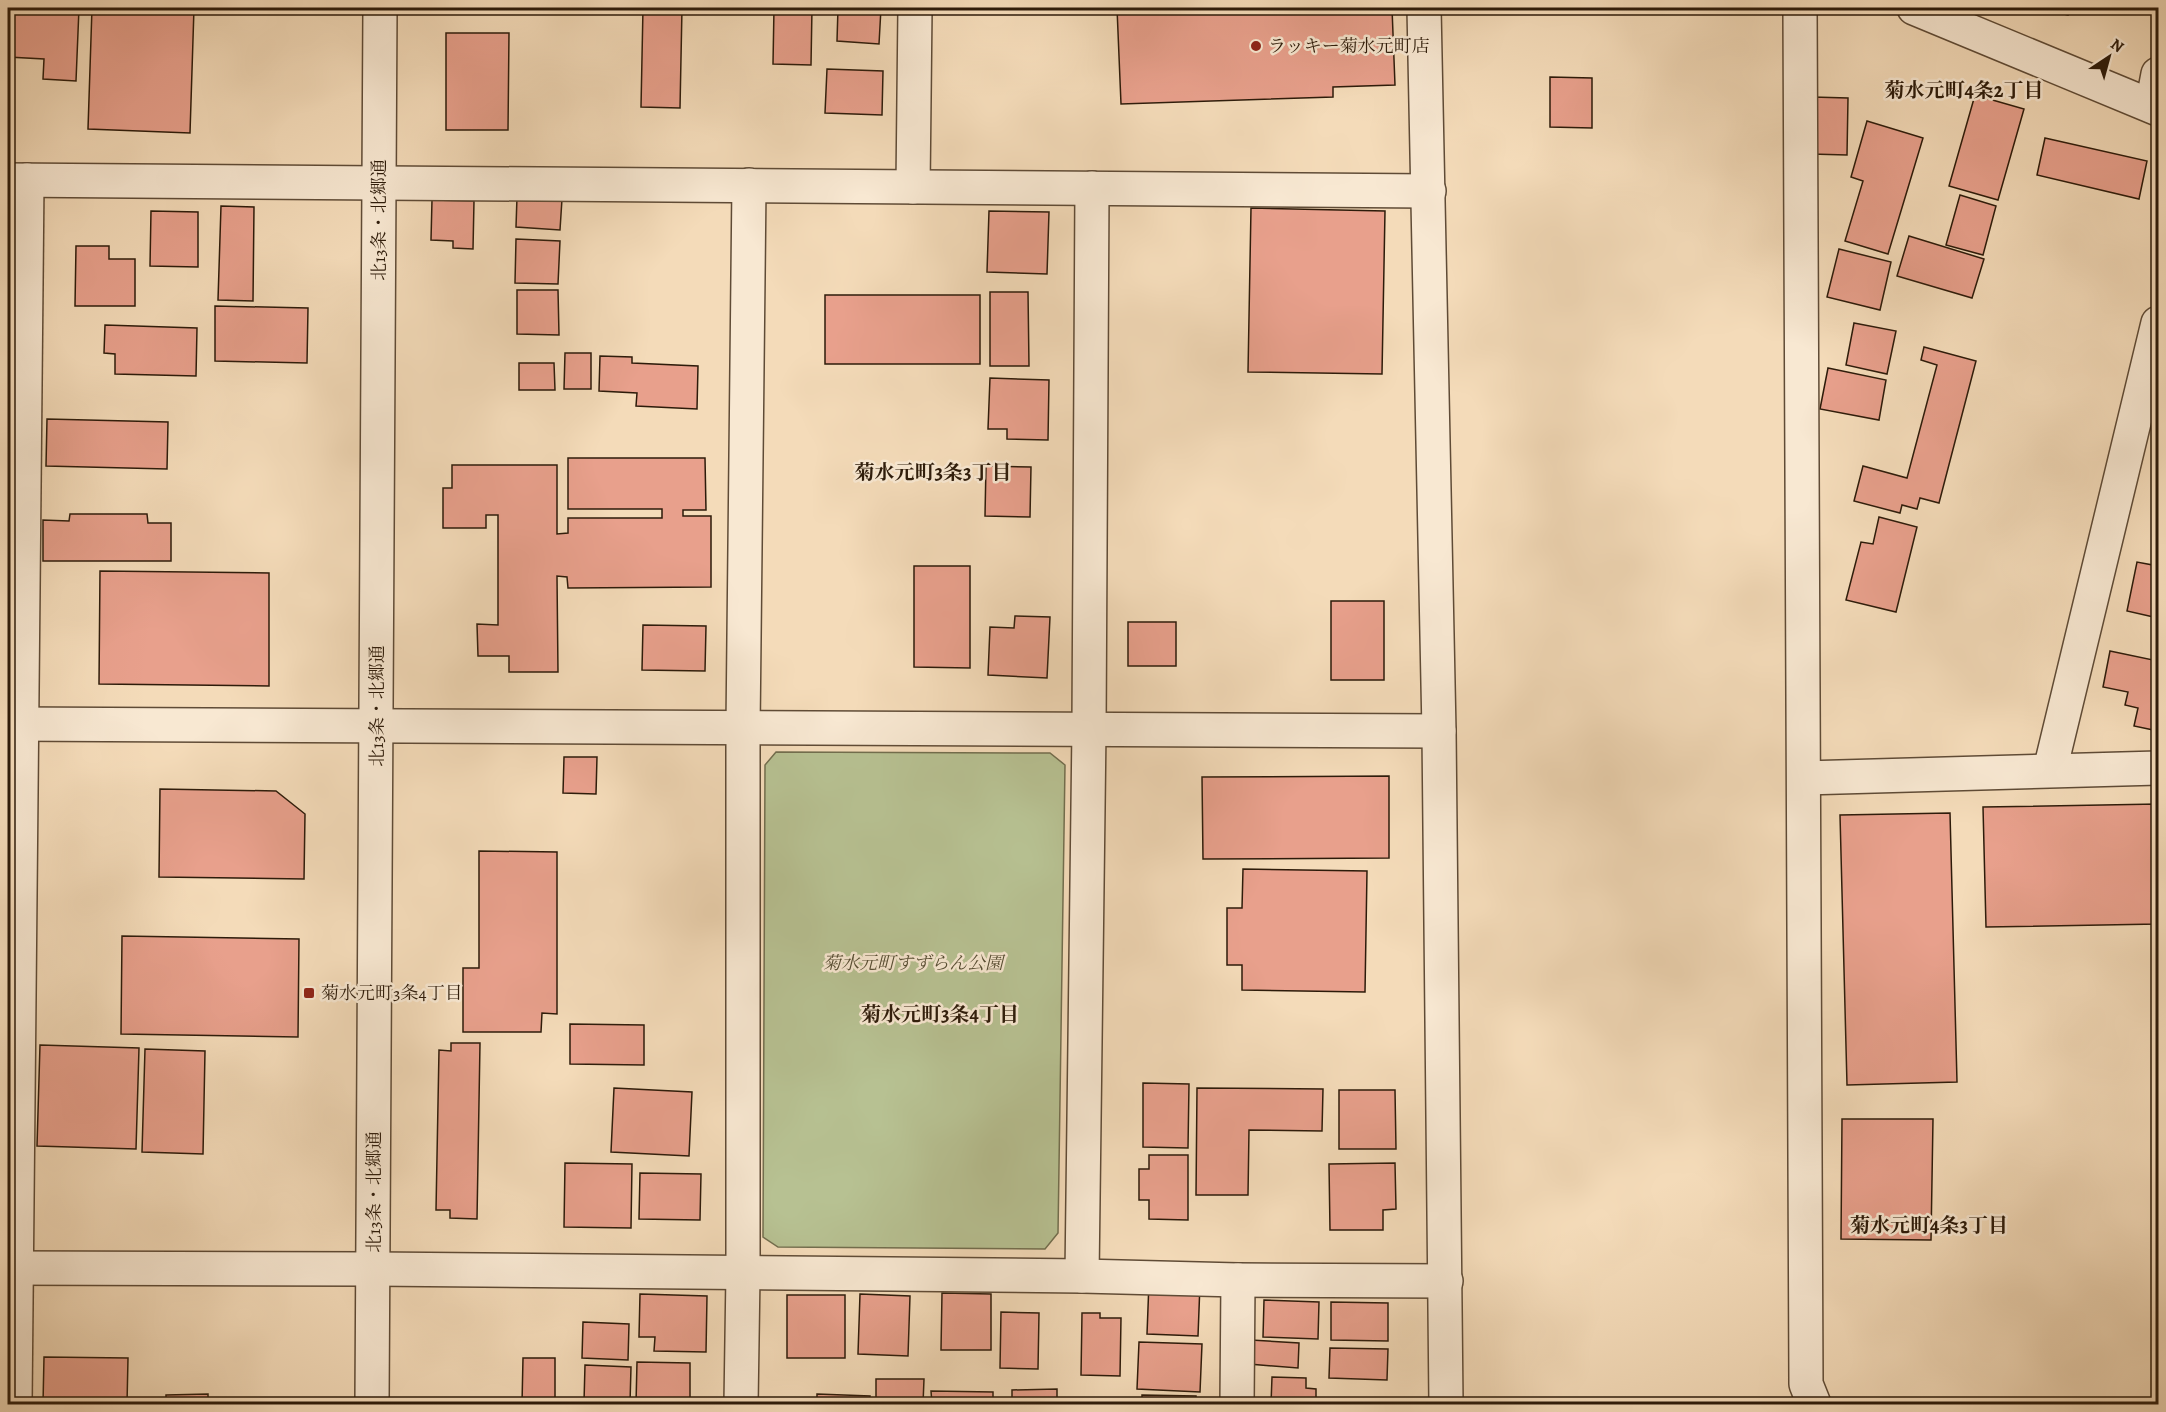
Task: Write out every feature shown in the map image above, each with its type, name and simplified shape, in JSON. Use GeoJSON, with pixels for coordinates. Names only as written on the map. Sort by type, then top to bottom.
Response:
{"type":"FeatureCollection","features":[{"type":"Feature","properties":{"kind":"street","name":"北13条・北郷通"},"geometry":{"type":"LineString","coordinates":[[372,1404],[380,8]]}},
{"type":"Feature","properties":{"kind":"street"},"geometry":{"type":"LineString","coordinates":[[913,187],[915,8]]}},
{"type":"Feature","properties":{"kind":"street"},"geometry":{"type":"LineString","coordinates":[[1424,8],[1439,731],[1446,1404]]}},
{"type":"Feature","properties":{"kind":"street"},"geometry":{"type":"LineString","coordinates":[[1800,8],[1806,1384],[1814,1404]]}},
{"type":"Feature","properties":{"kind":"street"},"geometry":{"type":"LineString","coordinates":[[1914,8],[2155,108],[2158,74]]}},
{"type":"Feature","properties":{"kind":"street"},"geometry":{"type":"LineString","coordinates":[[15,1404],[12,1268],[17,180],[1429,191]]}},
{"type":"Feature","properties":{"kind":"street"},"geometry":{"type":"LineString","coordinates":[[741,1404],[743,728],[749,185]]}},
{"type":"Feature","properties":{"kind":"street"},"geometry":{"type":"LineString","coordinates":[[1082,1276],[1089,729],[1092,188]]}},
{"type":"Feature","properties":{"kind":"street"},"geometry":{"type":"LineString","coordinates":[[2049,770],[2158,323]]}},
{"type":"Feature","properties":{"kind":"street"},"geometry":{"type":"LineString","coordinates":[[14,724],[1439,731]]}},
{"type":"Feature","properties":{"kind":"street"},"geometry":{"type":"LineString","coordinates":[[1804,778],[2158,768]]}},
{"type":"Feature","properties":{"kind":"street"},"geometry":{"type":"LineString","coordinates":[[12,1268],[373,1269],[1446,1281]]}},
{"type":"Feature","properties":{"kind":"street"},"geometry":{"type":"LineString","coordinates":[[1237,1404],[1238,1280]]}},
{"type":"Feature","properties":{"kind":"green space","name":"菊水元町すずらん公園"},"geometry":{"type":"Polygon","coordinates":[[[776,752],[1050,753],[1065,765],[1058,1233],[1045,1249],[778,1247],[763,1237],[765,765],[776,752]]]}},
{"type":"Feature","properties":{"kind":"building"},"geometry":{"type":"Polygon","coordinates":[[[8,8],[79,8],[76,81],[43,79],[44,59],[8,57],[8,8]]]}},
{"type":"Feature","properties":{"kind":"building"},"geometry":{"type":"Polygon","coordinates":[[[92,8],[194,8],[190,133],[88,129],[92,8]]]}},
{"type":"Feature","properties":{"kind":"building"},"geometry":{"type":"Polygon","coordinates":[[[643,8],[682,8],[680,108],[641,107],[643,8]]]}},
{"type":"Feature","properties":{"kind":"building"},"geometry":{"type":"Polygon","coordinates":[[[774,8],[812,8],[811,65],[773,64],[774,8]]]}},
{"type":"Feature","properties":{"kind":"building"},"geometry":{"type":"Polygon","coordinates":[[[838,8],[881,8],[879,44],[837,41],[838,8]]]}},
{"type":"Feature","properties":{"kind":"building","name":"ラッキー菊水元町店"},"geometry":{"type":"Polygon","coordinates":[[[1117,8],[1392,8],[1395,85],[1333,87],[1333,97],[1121,104],[1117,8]]]}},
{"type":"Feature","properties":{"kind":"building"},"geometry":{"type":"Polygon","coordinates":[[[2040,8],[2069,8],[2068,15],[2040,8]]]}},
{"type":"Feature","properties":{"kind":"building"},"geometry":{"type":"Polygon","coordinates":[[[446,33],[509,33],[508,130],[446,130],[446,33]]]}},
{"type":"Feature","properties":{"kind":"building"},"geometry":{"type":"Polygon","coordinates":[[[827,69],[883,71],[882,115],[825,113],[827,69]]]}},
{"type":"Feature","properties":{"kind":"building"},"geometry":{"type":"Polygon","coordinates":[[[1550,77],[1592,78],[1592,128],[1550,127],[1550,77]]]}},
{"type":"Feature","properties":{"kind":"building"},"geometry":{"type":"Polygon","coordinates":[[[1975,95],[2024,109],[1998,200],[1949,186],[1975,95]]]}},
{"type":"Feature","properties":{"kind":"building"},"geometry":{"type":"Polygon","coordinates":[[[1812,97],[1848,98],[1847,155],[1811,154],[1812,97]]]}},
{"type":"Feature","properties":{"kind":"building"},"geometry":{"type":"Polygon","coordinates":[[[1867,121],[1923,138],[1888,254],[1845,241],[1863,181],[1851,177],[1867,121]]]}},
{"type":"Feature","properties":{"kind":"building"},"geometry":{"type":"Polygon","coordinates":[[[2045,138],[2147,161],[2139,199],[2037,175],[2045,138]]]}},
{"type":"Feature","properties":{"kind":"building"},"geometry":{"type":"Polygon","coordinates":[[[1960,195],[1996,206],[1983,255],[1946,245],[1960,195]]]}},
{"type":"Feature","properties":{"kind":"building"},"geometry":{"type":"Polygon","coordinates":[[[517,197],[562,199],[560,230],[516,227],[517,197]]]}},
{"type":"Feature","properties":{"kind":"building"},"geometry":{"type":"Polygon","coordinates":[[[432,200],[474,201],[473,249],[453,248],[453,241],[431,240],[432,200]]]}},
{"type":"Feature","properties":{"kind":"building"},"geometry":{"type":"Polygon","coordinates":[[[221,206],[254,207],[253,301],[218,300],[221,206]]]}},
{"type":"Feature","properties":{"kind":"building"},"geometry":{"type":"Polygon","coordinates":[[[1251,208],[1385,211],[1382,374],[1248,372],[1251,208]]]}},
{"type":"Feature","properties":{"kind":"building"},"geometry":{"type":"Polygon","coordinates":[[[151,211],[198,212],[198,267],[150,266],[151,211]]]}},
{"type":"Feature","properties":{"kind":"building"},"geometry":{"type":"Polygon","coordinates":[[[989,211],[1049,212],[1047,274],[987,272],[989,211]]]}},
{"type":"Feature","properties":{"kind":"building"},"geometry":{"type":"Polygon","coordinates":[[[1909,236],[1984,259],[1972,298],[1897,276],[1909,236]]]}},
{"type":"Feature","properties":{"kind":"building"},"geometry":{"type":"Polygon","coordinates":[[[516,239],[560,241],[558,284],[515,283],[516,239]]]}},
{"type":"Feature","properties":{"kind":"building"},"geometry":{"type":"Polygon","coordinates":[[[76,246],[109,246],[109,259],[135,259],[135,306],[75,306],[76,246]]]}},
{"type":"Feature","properties":{"kind":"building"},"geometry":{"type":"Polygon","coordinates":[[[1839,249],[1891,262],[1880,310],[1827,297],[1839,249]]]}},
{"type":"Feature","properties":{"kind":"building"},"geometry":{"type":"Polygon","coordinates":[[[517,290],[558,290],[559,335],[517,334],[517,290]]]}},
{"type":"Feature","properties":{"kind":"building"},"geometry":{"type":"Polygon","coordinates":[[[990,292],[1028,292],[1029,366],[990,366],[990,292]]]}},
{"type":"Feature","properties":{"kind":"building"},"geometry":{"type":"Polygon","coordinates":[[[825,295],[980,295],[980,364],[825,364],[825,295]]]}},
{"type":"Feature","properties":{"kind":"building"},"geometry":{"type":"Polygon","coordinates":[[[215,306],[308,308],[307,363],[215,361],[215,306]]]}},
{"type":"Feature","properties":{"kind":"building"},"geometry":{"type":"Polygon","coordinates":[[[1854,323],[1896,331],[1887,374],[1846,365],[1854,323]]]}},
{"type":"Feature","properties":{"kind":"building"},"geometry":{"type":"Polygon","coordinates":[[[105,325],[197,328],[196,376],[115,374],[115,354],[104,353],[105,325]]]}},
{"type":"Feature","properties":{"kind":"building"},"geometry":{"type":"Polygon","coordinates":[[[1924,347],[1976,361],[1939,503],[1920,498],[1917,509],[1902,505],[1900,513],[1854,501],[1863,466],[1907,478],[1937,365],[1921,360],[1924,347]]]}},
{"type":"Feature","properties":{"kind":"building"},"geometry":{"type":"Polygon","coordinates":[[[565,353],[591,353],[591,389],[564,389],[565,353]]]}},
{"type":"Feature","properties":{"kind":"building"},"geometry":{"type":"Polygon","coordinates":[[[600,356],[632,357],[632,363],[698,366],[697,409],[636,406],[637,393],[599,391],[600,356]]]}},
{"type":"Feature","properties":{"kind":"building"},"geometry":{"type":"Polygon","coordinates":[[[519,363],[554,363],[555,390],[519,390],[519,363]]]}},
{"type":"Feature","properties":{"kind":"building"},"geometry":{"type":"Polygon","coordinates":[[[1828,368],[1886,380],[1879,420],[1820,409],[1828,368]]]}},
{"type":"Feature","properties":{"kind":"building"},"geometry":{"type":"Polygon","coordinates":[[[990,378],[1049,380],[1048,440],[1007,439],[1007,429],[988,429],[990,378]]]}},
{"type":"Feature","properties":{"kind":"building"},"geometry":{"type":"Polygon","coordinates":[[[47,419],[168,422],[167,469],[46,466],[47,419]]]}},
{"type":"Feature","properties":{"kind":"building"},"geometry":{"type":"Polygon","coordinates":[[[568,458],[705,458],[706,510],[683,510],[683,516],[711,516],[711,587],[568,588],[567,577],[557,576],[558,672],[509,672],[509,656],[478,656],[477,624],[498,625],[498,515],[486,515],[486,528],[443,528],[443,488],[452,488],[452,465],[557,465],[557,534],[568,533],[568,518],[662,518],[662,509],[568,509],[568,458]]]}},
{"type":"Feature","properties":{"kind":"building"},"geometry":{"type":"Polygon","coordinates":[[[986,466],[1031,467],[1030,517],[985,516],[986,466]]]}},
{"type":"Feature","properties":{"kind":"building"},"geometry":{"type":"Polygon","coordinates":[[[70,514],[147,514],[148,523],[171,523],[171,561],[43,561],[43,520],[69,521],[70,514]]]}},
{"type":"Feature","properties":{"kind":"building"},"geometry":{"type":"Polygon","coordinates":[[[1879,517],[1917,527],[1896,612],[1846,600],[1861,542],[1873,544],[1879,517]]]}},
{"type":"Feature","properties":{"kind":"building"},"geometry":{"type":"Polygon","coordinates":[[[2154,558],[2158,559],[2158,618],[2127,611],[2137,562],[2153,565],[2154,558]]]}},
{"type":"Feature","properties":{"kind":"building"},"geometry":{"type":"Polygon","coordinates":[[[914,566],[970,566],[970,668],[914,667],[914,566]]]}},
{"type":"Feature","properties":{"kind":"building"},"geometry":{"type":"Polygon","coordinates":[[[100,571],[269,573],[269,686],[99,684],[100,571]]]}},
{"type":"Feature","properties":{"kind":"building"},"geometry":{"type":"Polygon","coordinates":[[[1331,601],[1384,601],[1384,680],[1331,680],[1331,601]]]}},
{"type":"Feature","properties":{"kind":"building"},"geometry":{"type":"Polygon","coordinates":[[[1015,616],[1050,617],[1047,678],[988,675],[990,627],[1014,628],[1015,616]]]}},
{"type":"Feature","properties":{"kind":"building"},"geometry":{"type":"Polygon","coordinates":[[[1128,622],[1176,622],[1176,666],[1128,666],[1128,622]]]}},
{"type":"Feature","properties":{"kind":"building"},"geometry":{"type":"Polygon","coordinates":[[[643,625],[706,626],[705,671],[642,670],[643,625]]]}},
{"type":"Feature","properties":{"kind":"building"},"geometry":{"type":"Polygon","coordinates":[[[2110,651],[2158,661],[2158,731],[2134,726],[2138,708],[2125,705],[2128,692],[2103,687],[2110,651]]]}},
{"type":"Feature","properties":{"kind":"building"},"geometry":{"type":"Polygon","coordinates":[[[564,757],[597,757],[596,794],[563,793],[564,757]]]}},
{"type":"Feature","properties":{"kind":"building"},"geometry":{"type":"Polygon","coordinates":[[[1389,776],[1389,858],[1203,859],[1202,777],[1389,776]]]}},
{"type":"Feature","properties":{"kind":"building"},"geometry":{"type":"Polygon","coordinates":[[[160,789],[276,791],[305,814],[304,879],[159,877],[160,789]]]}},
{"type":"Feature","properties":{"kind":"building"},"geometry":{"type":"Polygon","coordinates":[[[2158,804],[2158,924],[1986,927],[1983,807],[2158,804]]]}},
{"type":"Feature","properties":{"kind":"building"},"geometry":{"type":"Polygon","coordinates":[[[1950,813],[1957,1082],[1847,1085],[1840,815],[1950,813]]]}},
{"type":"Feature","properties":{"kind":"building"},"geometry":{"type":"Polygon","coordinates":[[[479,851],[557,852],[557,1014],[542,1013],[541,1032],[463,1032],[463,968],[479,968],[479,851]]]}},
{"type":"Feature","properties":{"kind":"building"},"geometry":{"type":"Polygon","coordinates":[[[1243,869],[1367,871],[1365,992],[1242,990],[1242,965],[1227,965],[1227,908],[1242,908],[1243,869]]]}},
{"type":"Feature","properties":{"kind":"building"},"geometry":{"type":"Polygon","coordinates":[[[122,936],[299,939],[298,1037],[121,1034],[122,936]]]}},
{"type":"Feature","properties":{"kind":"building"},"geometry":{"type":"Polygon","coordinates":[[[570,1024],[644,1025],[644,1065],[570,1064],[570,1024]]]}},
{"type":"Feature","properties":{"kind":"building"},"geometry":{"type":"Polygon","coordinates":[[[451,1043],[480,1043],[477,1219],[450,1218],[450,1210],[436,1210],[439,1050],[451,1051],[451,1043]]]}},
{"type":"Feature","properties":{"kind":"building"},"geometry":{"type":"Polygon","coordinates":[[[40,1045],[139,1048],[136,1149],[37,1146],[40,1045]]]}},
{"type":"Feature","properties":{"kind":"building"},"geometry":{"type":"Polygon","coordinates":[[[145,1049],[205,1051],[203,1154],[142,1152],[145,1049]]]}},
{"type":"Feature","properties":{"kind":"building"},"geometry":{"type":"Polygon","coordinates":[[[1143,1083],[1189,1084],[1188,1148],[1143,1147],[1143,1083]]]}},
{"type":"Feature","properties":{"kind":"building"},"geometry":{"type":"Polygon","coordinates":[[[614,1088],[692,1092],[689,1156],[611,1152],[614,1088]]]}},
{"type":"Feature","properties":{"kind":"building"},"geometry":{"type":"Polygon","coordinates":[[[1197,1088],[1323,1089],[1322,1131],[1249,1130],[1248,1195],[1196,1195],[1197,1088]]]}},
{"type":"Feature","properties":{"kind":"building"},"geometry":{"type":"Polygon","coordinates":[[[1339,1090],[1395,1090],[1396,1149],[1339,1149],[1339,1090]]]}},
{"type":"Feature","properties":{"kind":"building"},"geometry":{"type":"Polygon","coordinates":[[[1842,1119],[1933,1119],[1931,1240],[1841,1239],[1842,1119]]]}},
{"type":"Feature","properties":{"kind":"building"},"geometry":{"type":"Polygon","coordinates":[[[1149,1155],[1188,1155],[1188,1220],[1149,1219],[1149,1200],[1139,1200],[1139,1169],[1149,1169],[1149,1155]]]}},
{"type":"Feature","properties":{"kind":"building"},"geometry":{"type":"Polygon","coordinates":[[[565,1163],[632,1164],[631,1228],[564,1227],[565,1163]]]}},
{"type":"Feature","properties":{"kind":"building"},"geometry":{"type":"Polygon","coordinates":[[[1395,1163],[1396,1209],[1383,1210],[1383,1230],[1330,1230],[1329,1164],[1395,1163]]]}},
{"type":"Feature","properties":{"kind":"building"},"geometry":{"type":"Polygon","coordinates":[[[640,1173],[701,1174],[700,1220],[639,1219],[640,1173]]]}},
{"type":"Feature","properties":{"kind":"building"},"geometry":{"type":"Polygon","coordinates":[[[1149,1282],[1200,1284],[1198,1336],[1147,1334],[1149,1282]]]}},
{"type":"Feature","properties":{"kind":"building"},"geometry":{"type":"Polygon","coordinates":[[[942,1293],[991,1294],[991,1350],[941,1350],[942,1293]]]}},
{"type":"Feature","properties":{"kind":"building"},"geometry":{"type":"Polygon","coordinates":[[[640,1294],[707,1296],[706,1352],[654,1351],[655,1337],[639,1337],[640,1294]]]}},
{"type":"Feature","properties":{"kind":"building"},"geometry":{"type":"Polygon","coordinates":[[[860,1294],[910,1296],[908,1356],[858,1354],[860,1294]]]}},
{"type":"Feature","properties":{"kind":"building"},"geometry":{"type":"Polygon","coordinates":[[[787,1295],[845,1295],[845,1358],[787,1358],[787,1295]]]}},
{"type":"Feature","properties":{"kind":"building"},"geometry":{"type":"Polygon","coordinates":[[[1264,1300],[1319,1302],[1318,1339],[1263,1337],[1264,1300]]]}},
{"type":"Feature","properties":{"kind":"building"},"geometry":{"type":"Polygon","coordinates":[[[1331,1302],[1388,1303],[1388,1341],[1331,1340],[1331,1302]]]}},
{"type":"Feature","properties":{"kind":"building"},"geometry":{"type":"Polygon","coordinates":[[[1001,1312],[1039,1313],[1038,1369],[1000,1368],[1001,1312]]]}},
{"type":"Feature","properties":{"kind":"building"},"geometry":{"type":"Polygon","coordinates":[[[1082,1313],[1100,1313],[1100,1318],[1121,1318],[1120,1376],[1081,1375],[1082,1313]]]}},
{"type":"Feature","properties":{"kind":"building"},"geometry":{"type":"Polygon","coordinates":[[[583,1322],[629,1324],[628,1360],[582,1358],[583,1322]]]}},
{"type":"Feature","properties":{"kind":"building"},"geometry":{"type":"Polygon","coordinates":[[[1251,1340],[1299,1343],[1298,1368],[1249,1364],[1251,1340]]]}},
{"type":"Feature","properties":{"kind":"building"},"geometry":{"type":"Polygon","coordinates":[[[1139,1342],[1202,1344],[1200,1392],[1137,1389],[1139,1342]]]}},
{"type":"Feature","properties":{"kind":"building"},"geometry":{"type":"Polygon","coordinates":[[[1330,1348],[1388,1349],[1387,1380],[1329,1378],[1330,1348]]]}},
{"type":"Feature","properties":{"kind":"building"},"geometry":{"type":"Polygon","coordinates":[[[44,1357],[128,1358],[127,1404],[43,1404],[44,1357]]]}},
{"type":"Feature","properties":{"kind":"building"},"geometry":{"type":"Polygon","coordinates":[[[523,1358],[555,1358],[555,1404],[522,1404],[523,1358]]]}},
{"type":"Feature","properties":{"kind":"building"},"geometry":{"type":"Polygon","coordinates":[[[637,1362],[690,1363],[690,1404],[636,1404],[637,1362]]]}},
{"type":"Feature","properties":{"kind":"building"},"geometry":{"type":"Polygon","coordinates":[[[585,1365],[631,1367],[630,1403],[584,1402],[585,1365]]]}},
{"type":"Feature","properties":{"kind":"building"},"geometry":{"type":"Polygon","coordinates":[[[1272,1377],[1306,1378],[1306,1388],[1316,1389],[1316,1404],[1271,1404],[1272,1377]]]}},
{"type":"Feature","properties":{"kind":"building"},"geometry":{"type":"Polygon","coordinates":[[[876,1379],[924,1379],[923,1404],[876,1404],[876,1379]]]}},
{"type":"Feature","properties":{"kind":"building"},"geometry":{"type":"Polygon","coordinates":[[[1057,1389],[1057,1404],[1012,1404],[1012,1390],[1057,1389]]]}},
{"type":"Feature","properties":{"kind":"building"},"geometry":{"type":"Polygon","coordinates":[[[931,1391],[993,1392],[993,1404],[932,1404],[931,1391]]]}},
{"type":"Feature","properties":{"kind":"building"},"geometry":{"type":"Polygon","coordinates":[[[208,1394],[208,1404],[166,1404],[166,1395],[208,1394]]]}},
{"type":"Feature","properties":{"kind":"building"},"geometry":{"type":"Polygon","coordinates":[[[817,1394],[870,1396],[869,1404],[817,1404],[817,1394]]]}},
{"type":"Feature","properties":{"kind":"building"},"geometry":{"type":"Polygon","coordinates":[[[1142,1395],[1196,1396],[1196,1404],[1142,1404],[1142,1395]]]}},
{"type":"Feature","properties":{"kind":"place","name":"ラッキー菊水元町店"},"geometry":{"type":"Point","coordinates":[1256,46]}},
{"type":"Feature","properties":{"kind":"place","name":"菊水元町3条4丁目"},"geometry":{"type":"Point","coordinates":[309,993]}},
{"type":"Feature","properties":{"kind":"district","name":"菊水元町4条2丁目"},"geometry":{"type":"Point","coordinates":[1964,90]}},
{"type":"Feature","properties":{"kind":"district","name":"菊水元町3条3丁目"},"geometry":{"type":"Point","coordinates":[933,472]}},
{"type":"Feature","properties":{"kind":"district","name":"菊水元町3条4丁目"},"geometry":{"type":"Point","coordinates":[940,1014]}},
{"type":"Feature","properties":{"kind":"district","name":"菊水元町4条3丁目"},"geometry":{"type":"Point","coordinates":[1929,1225]}}]}
